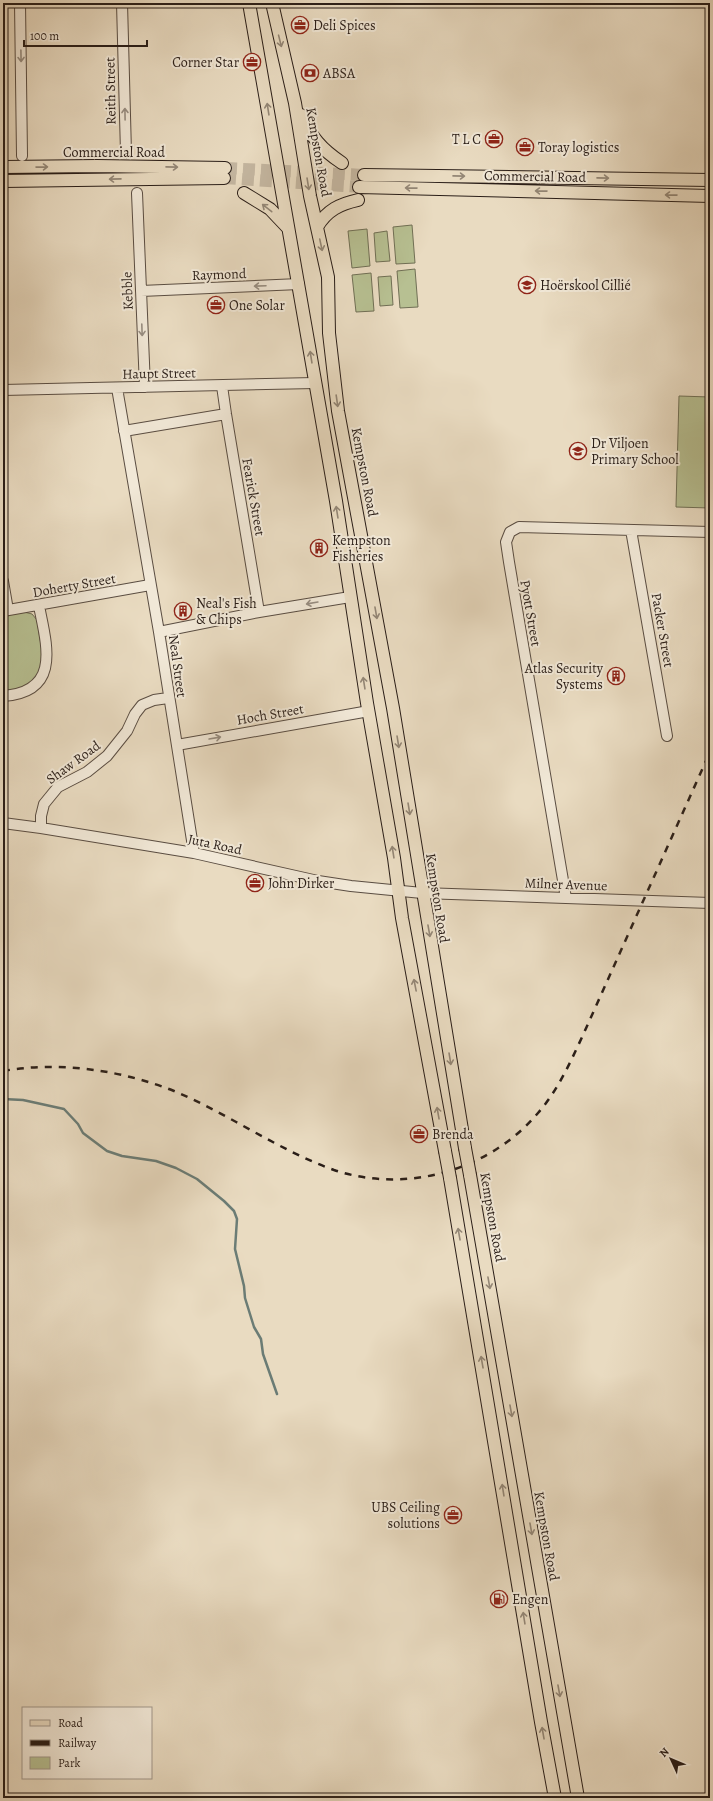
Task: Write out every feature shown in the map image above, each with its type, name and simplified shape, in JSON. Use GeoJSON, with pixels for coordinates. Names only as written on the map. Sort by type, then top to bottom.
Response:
{"type":"FeatureCollection","features":[{"type":"Feature","properties":{"kind":"main road"},"geometry":{"type":"LineString","coordinates":[[249,3],[299,284],[368,711],[394,858],[402,918],[450,1178],[541,1722],[556,1798]]}},
{"type":"Feature","properties":{"kind":"main road","name":"Kempston Road"},"geometry":{"type":"LineString","coordinates":[[272,3],[295,103],[310,196],[328,277],[328,333],[338,411],[393,708],[422,893],[465,1148],[578,1798]]}},
{"type":"Feature","properties":{"kind":"main road"},"geometry":{"type":"LineString","coordinates":[[295,103],[312,137],[327,153],[342,163]]}},
{"type":"Feature","properties":{"kind":"main road","name":"Commercial Road"},"geometry":{"type":"LineString","coordinates":[[3,167],[97,166],[225,173],[3,181]]}},
{"type":"Feature","properties":{"kind":"main road","name":"Commercial Road"},"geometry":{"type":"LineString","coordinates":[[364,175],[710,180]]}},
{"type":"Feature","properties":{"kind":"main road","name":"Commercial Road"},"geometry":{"type":"LineString","coordinates":[[359,187],[710,196]]}},
{"type":"Feature","properties":{"kind":"main road"},"geometry":{"type":"LineString","coordinates":[[244,193],[270,209],[288,228]]}},
{"type":"Feature","properties":{"kind":"main road"},"geometry":{"type":"LineString","coordinates":[[317,227],[332,209],[344,203],[358,200]]}},
{"type":"Feature","properties":{"kind":"street"},"geometry":{"type":"LineString","coordinates":[[20,3],[22,156]]}},
{"type":"Feature","properties":{"kind":"street","name":"Reith Street"},"geometry":{"type":"LineString","coordinates":[[122,3],[126,153]]}},
{"type":"Feature","properties":{"kind":"street","name":"Kebble"},"geometry":{"type":"LineString","coordinates":[[137,193],[144,387]]}},
{"type":"Feature","properties":{"kind":"street","name":"Raymond"},"geometry":{"type":"LineString","coordinates":[[141,291],[299,284]]}},
{"type":"Feature","properties":{"kind":"street","name":"Haupt Street"},"geometry":{"type":"LineString","coordinates":[[3,390],[315,383]]}},
{"type":"Feature","properties":{"kind":"street","name":"Fearick Street"},"geometry":{"type":"LineString","coordinates":[[222,386],[259,612]]}},
{"type":"Feature","properties":{"kind":"street","name":"Neal Street"},"geometry":{"type":"LineString","coordinates":[[117,388],[159,632],[168,698],[194,853]]}},
{"type":"Feature","properties":{"kind":"street"},"geometry":{"type":"LineString","coordinates":[[124,431],[226,414]]}},
{"type":"Feature","properties":{"kind":"street","name":"Pyott Street"},"geometry":{"type":"LineString","coordinates":[[566,898],[506,542],[510,532],[519,527],[710,532]]}},
{"type":"Feature","properties":{"kind":"street","name":"Packer Street"},"geometry":{"type":"LineString","coordinates":[[631,530],[667,736]]}},
{"type":"Feature","properties":{"kind":"street"},"geometry":{"type":"LineString","coordinates":[[3,581],[6,611]]}},
{"type":"Feature","properties":{"kind":"street","name":"Doherty Street"},"geometry":{"type":"LineString","coordinates":[[6,611],[150,585]]}},
{"type":"Feature","properties":{"kind":"street"},"geometry":{"type":"LineString","coordinates":[[159,632],[259,612],[350,597]]}},
{"type":"Feature","properties":{"kind":"street"},"geometry":{"type":"LineString","coordinates":[[3,696],[16,695],[28,691],[38,682],[44,672],[48,657],[39,606]]}},
{"type":"Feature","properties":{"kind":"street","name":"Shaw Road"},"geometry":{"type":"LineString","coordinates":[[41,828],[41,816],[44,804],[58,787],[87,772],[107,756],[127,732],[135,714],[142,705],[154,700],[168,698]]}},
{"type":"Feature","properties":{"kind":"street","name":"Hoch Street"},"geometry":{"type":"LineString","coordinates":[[176,745],[368,711]]}},
{"type":"Feature","properties":{"kind":"street","name":"Juta Road"},"geometry":{"type":"LineString","coordinates":[[3,823],[194,853],[318,881],[422,893]]}},
{"type":"Feature","properties":{"kind":"street","name":"Milner Avenue"},"geometry":{"type":"LineString","coordinates":[[422,893],[710,903]]}},
{"type":"Feature","properties":{"kind":"green space"},"geometry":{"type":"Polygon","coordinates":[[[412,225],[415,263],[396,264],[393,227],[412,225]]]}},
{"type":"Feature","properties":{"kind":"green space"},"geometry":{"type":"Polygon","coordinates":[[[367,229],[370,266],[352,268],[348,231],[367,229]]]}},
{"type":"Feature","properties":{"kind":"green space"},"geometry":{"type":"Polygon","coordinates":[[[387,231],[390,261],[376,262],[374,233],[387,231]]]}},
{"type":"Feature","properties":{"kind":"green space"},"geometry":{"type":"Polygon","coordinates":[[[415,269],[418,307],[400,308],[397,271],[415,269]]]}},
{"type":"Feature","properties":{"kind":"green space"},"geometry":{"type":"Polygon","coordinates":[[[371,273],[374,311],[356,312],[352,275],[371,273]]]}},
{"type":"Feature","properties":{"kind":"green space"},"geometry":{"type":"Polygon","coordinates":[[[391,276],[393,305],[380,306],[378,277],[391,276]]]}},
{"type":"Feature","properties":{"kind":"green space"},"geometry":{"type":"Polygon","coordinates":[[[679,396],[710,397],[710,508],[676,507],[679,396]]]}},
{"type":"Feature","properties":{"kind":"green space"},"geometry":{"type":"Polygon","coordinates":[[[24,612],[32,614],[37,620],[43,657],[40,673],[26,687],[3,692],[3,616],[24,612]]]}},
{"type":"Feature","properties":{"kind":"waterway"},"geometry":{"type":"LineString","coordinates":[[3,1099],[23,1100],[64,1109],[78,1124],[83,1133],[107,1151],[122,1156],[156,1161],[176,1168],[197,1179],[234,1211],[237,1219],[235,1249],[244,1286],[245,1298],[254,1327],[261,1339],[263,1354],[277,1394]]}},
{"type":"Feature","properties":{"kind":"tunnel"},"geometry":{"type":"LineString","coordinates":[[225,168],[364,175]]}},
{"type":"Feature","properties":{"kind":"tunnel"},"geometry":{"type":"LineString","coordinates":[[224,178],[359,187]]}},
{"type":"Feature","properties":{"kind":"railway"},"geometry":{"type":"LineString","coordinates":[[3,1071],[24,1068],[68,1067],[111,1073],[154,1084],[194,1100],[313,1162],[334,1170],[361,1177],[389,1179],[417,1178],[445,1172],[471,1163],[496,1150],[518,1133],[538,1113],[558,1086],[583,1035],[710,752]]}},
{"type":"Feature","properties":{"kind":"place","name":"Deli Spices"},"geometry":{"type":"Point","coordinates":[300,25]}},
{"type":"Feature","properties":{"kind":"place","name":"Corner Star"},"geometry":{"type":"Point","coordinates":[252,62]}},
{"type":"Feature","properties":{"kind":"place","name":"ABSA"},"geometry":{"type":"Point","coordinates":[310,73]}},
{"type":"Feature","properties":{"kind":"place","name":"T L C"},"geometry":{"type":"Point","coordinates":[494,139]}},
{"type":"Feature","properties":{"kind":"place","name":"Toray logistics"},"geometry":{"type":"Point","coordinates":[525,147]}},
{"type":"Feature","properties":{"kind":"place","name":"Hoërskool Cillié"},"geometry":{"type":"Point","coordinates":[527,285]}},
{"type":"Feature","properties":{"kind":"place","name":"One Solar"},"geometry":{"type":"Point","coordinates":[216,305]}},
{"type":"Feature","properties":{"kind":"place","name":"Dr Viljoen Primary School"},"geometry":{"type":"Point","coordinates":[578,451]}},
{"type":"Feature","properties":{"kind":"place","name":"Kempston Fisheries"},"geometry":{"type":"Point","coordinates":[319,548]}},
{"type":"Feature","properties":{"kind":"place","name":"Neal's Fish & Chips"},"geometry":{"type":"Point","coordinates":[183,611]}},
{"type":"Feature","properties":{"kind":"place","name":"Atlas Security Systems"},"geometry":{"type":"Point","coordinates":[616,676]}},
{"type":"Feature","properties":{"kind":"place","name":"John Dirker"},"geometry":{"type":"Point","coordinates":[255,883]}},
{"type":"Feature","properties":{"kind":"place","name":"Brenda"},"geometry":{"type":"Point","coordinates":[419,1134]}},
{"type":"Feature","properties":{"kind":"place","name":"UBS Ceiling solutions"},"geometry":{"type":"Point","coordinates":[453,1515]}},
{"type":"Feature","properties":{"kind":"place","name":"Engen"},"geometry":{"type":"Point","coordinates":[499,1599]}}]}
